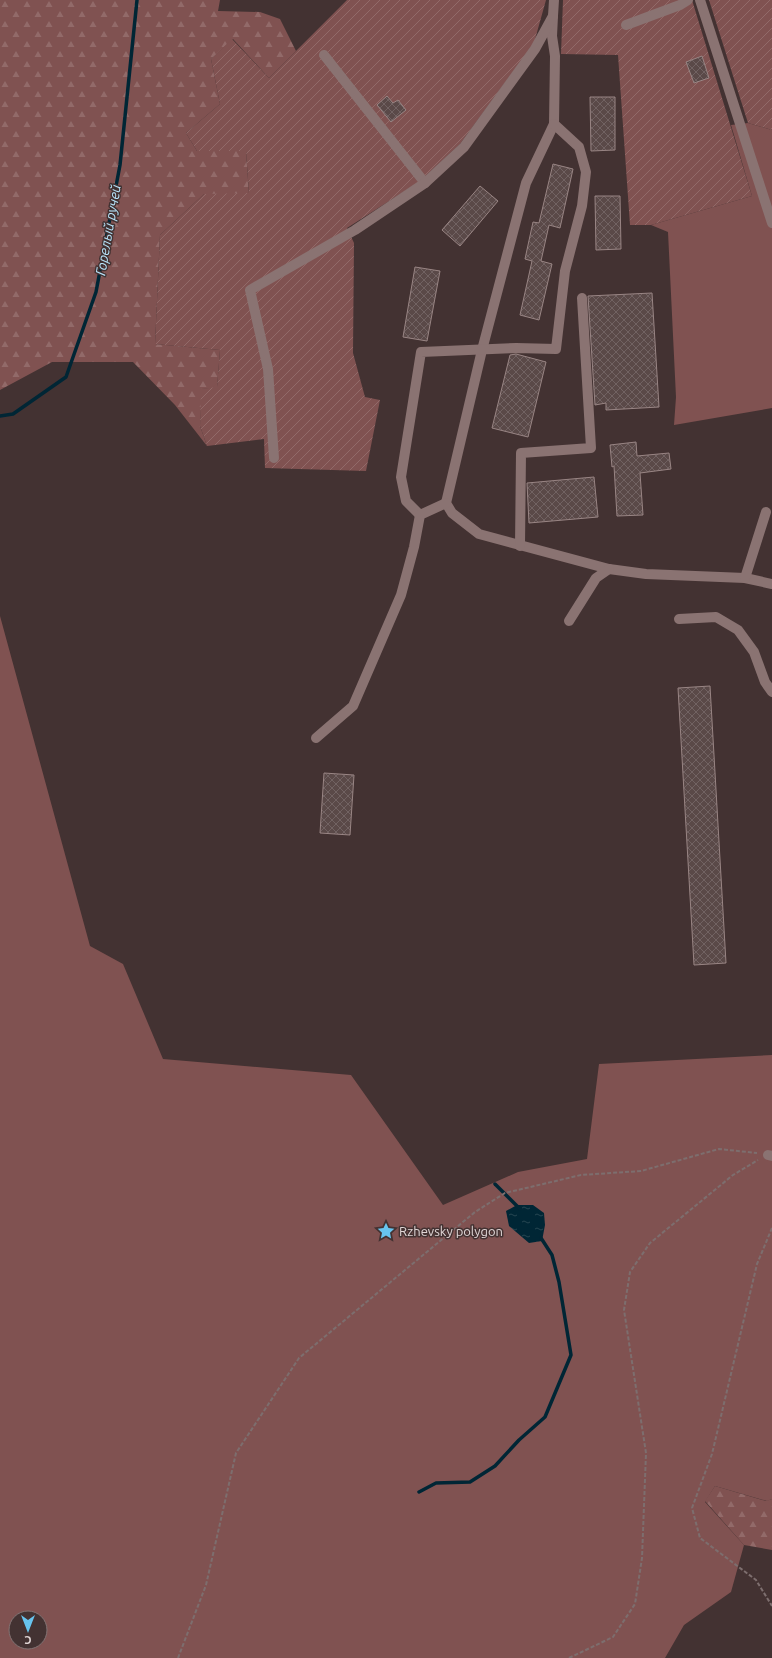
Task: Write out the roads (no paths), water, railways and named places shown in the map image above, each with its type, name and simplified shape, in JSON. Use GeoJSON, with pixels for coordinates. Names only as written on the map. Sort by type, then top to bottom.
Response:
{"type":"FeatureCollection","features":[{"type":"Feature","properties":{"kind":"street"},"geometry":{"type":"LineString","coordinates":[[554,0],[552,16],[552,36],[555,56],[554,124],[526,183],[482,350],[446,503],[452,513],[479,534],[608,569],[646,574],[745,578],[772,584]]}},
{"type":"Feature","properties":{"kind":"street"},"geometry":{"type":"LineString","coordinates":[[626,25],[680,5],[688,0]]}},
{"type":"Feature","properties":{"kind":"street"},"geometry":{"type":"LineString","coordinates":[[700,0],[772,223]]}},
{"type":"Feature","properties":{"kind":"street"},"geometry":{"type":"LineString","coordinates":[[274,458],[268,370],[250,290],[355,230],[425,183],[464,147],[536,49],[552,16]]}},
{"type":"Feature","properties":{"kind":"street"},"geometry":{"type":"LineString","coordinates":[[324,55],[425,183]]}},
{"type":"Feature","properties":{"kind":"street"},"geometry":{"type":"LineString","coordinates":[[420,515],[406,501],[401,477],[421,352],[516,348],[556,349],[565,271],[582,206],[586,172],[579,147],[554,124]]}},
{"type":"Feature","properties":{"kind":"street"},"geometry":{"type":"LineString","coordinates":[[520,546],[521,453],[591,448],[582,298]]}},
{"type":"Feature","properties":{"kind":"street"},"geometry":{"type":"LineString","coordinates":[[420,515],[446,503]]}},
{"type":"Feature","properties":{"kind":"street"},"geometry":{"type":"LineString","coordinates":[[745,578],[766,512]]}},
{"type":"Feature","properties":{"kind":"street"},"geometry":{"type":"LineString","coordinates":[[316,738],[353,706],[401,595],[414,547],[420,515]]}},
{"type":"Feature","properties":{"kind":"street"},"geometry":{"type":"LineString","coordinates":[[569,621],[596,578],[608,569]]}},
{"type":"Feature","properties":{"kind":"street"},"geometry":{"type":"LineString","coordinates":[[678,619],[716,617],[738,630],[754,652],[765,682],[772,692]]}},
{"type":"Feature","properties":{"kind":"water"},"geometry":{"type":"Polygon","coordinates":[[[517,1205],[533,1205],[544,1213],[545,1225],[542,1241],[529,1243],[509,1226],[506,1211],[517,1205]]]}},
{"type":"Feature","properties":{"kind":"waterway","name":"Горелый ручей"},"geometry":{"type":"LineString","coordinates":[[0,416],[13,414],[66,377],[96,292],[120,165],[137,0]]}},
{"type":"Feature","properties":{"kind":"waterway"},"geometry":{"type":"LineString","coordinates":[[495,1184],[520,1209]]}},
{"type":"Feature","properties":{"kind":"waterway"},"geometry":{"type":"LineString","coordinates":[[419,1492],[436,1483],[470,1482],[495,1466],[519,1440],[545,1417],[571,1355],[559,1282],[552,1255],[541,1238]]}},
{"type":"Feature","properties":{"kind":"place","name":"Rzhevsky polygon"},"geometry":{"type":"Point","coordinates":[386,1231]}}]}
